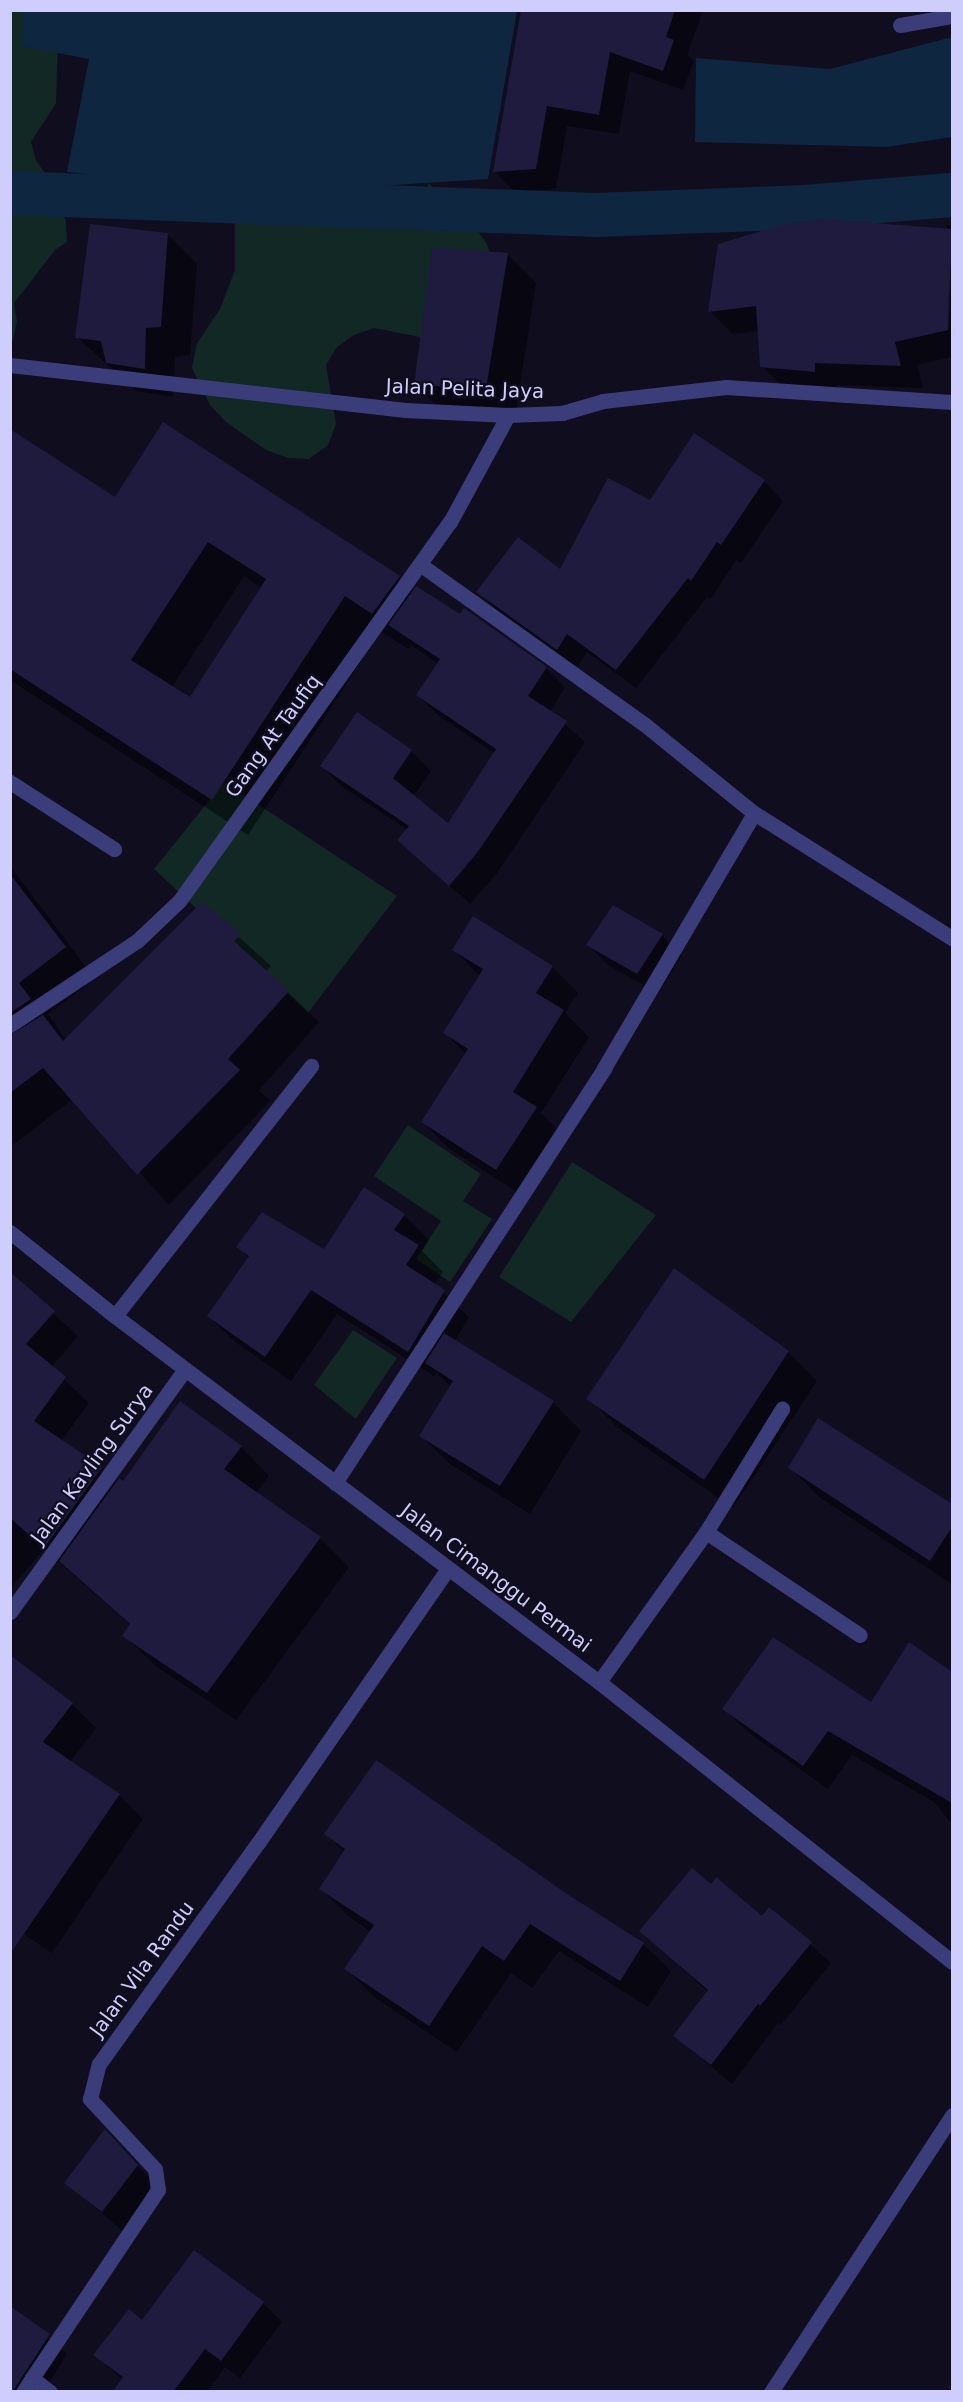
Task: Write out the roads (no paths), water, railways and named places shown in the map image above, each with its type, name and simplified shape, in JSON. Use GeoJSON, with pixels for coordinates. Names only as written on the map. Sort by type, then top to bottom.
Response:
{"type":"FeatureCollection","features":[{"type":"Feature","properties":{"kind":"street"},"geometry":{"type":"LineString","coordinates":[[900,25],[952,15]]}},
{"type":"Feature","properties":{"kind":"street","name":"Jalan Pelita Jaya"},"geometry":{"type":"LineString","coordinates":[[10,365],[405,410],[508,416],[562,413],[603,401],[726,387],[952,402]]}},
{"type":"Feature","properties":{"kind":"street","name":"Gang At Taufiq"},"geometry":{"type":"LineString","coordinates":[[10,1024],[137,941],[180,900],[421,565],[450,522],[508,416]]}},
{"type":"Feature","properties":{"kind":"street"},"geometry":{"type":"LineString","coordinates":[[421,565],[644,724],[754,813],[952,938]]}},
{"type":"Feature","properties":{"kind":"street"},"geometry":{"type":"LineString","coordinates":[[10,782],[114,849]]}},
{"type":"Feature","properties":{"kind":"street"},"geometry":{"type":"LineString","coordinates":[[335,1483],[604,1068],[754,813]]}},
{"type":"Feature","properties":{"kind":"street"},"geometry":{"type":"LineString","coordinates":[[115,1317],[311,1066]]}},
{"type":"Feature","properties":{"kind":"street","name":"Jalan Cimanggu Permai"},"geometry":{"type":"LineString","coordinates":[[10,1232],[115,1317],[599,1682],[952,1962]]}},
{"type":"Feature","properties":{"kind":"street","name":"Jalan Kavling Surya"},"geometry":{"type":"LineString","coordinates":[[10,1612],[185,1369]]}},
{"type":"Feature","properties":{"kind":"street"},"geometry":{"type":"LineString","coordinates":[[599,1682],[706,1532],[782,1409]]}},
{"type":"Feature","properties":{"kind":"street"},"geometry":{"type":"LineString","coordinates":[[706,1532],[860,1635]]}},
{"type":"Feature","properties":{"kind":"street","name":"Jalan Vila Randu"},"geometry":{"type":"LineString","coordinates":[[32,2378],[158,2190],[155,2169],[90,2099],[99,2064],[448,1569]]}},
{"type":"Feature","properties":{"kind":"street"},"geometry":{"type":"LineString","coordinates":[[771,2391],[952,2115]]}},
{"type":"Feature","properties":{"kind":"street"},"geometry":{"type":"LineString","coordinates":[[23,2391],[32,2378],[50,2391]]}},
{"type":"Feature","properties":{"kind":"water"},"geometry":{"type":"Polygon","coordinates":[[[23,10],[517,11],[488,179],[266,193],[67,172],[89,59],[22,46],[23,10]]]}},
{"type":"Feature","properties":{"kind":"water"},"geometry":{"type":"Polygon","coordinates":[[[952,37],[952,137],[886,147],[695,142],[696,58],[830,69],[952,37]]]}},
{"type":"Feature","properties":{"kind":"waterway"},"geometry":{"type":"LineString","coordinates":[[10,193],[598,215],[805,207],[952,195]]}}]}
